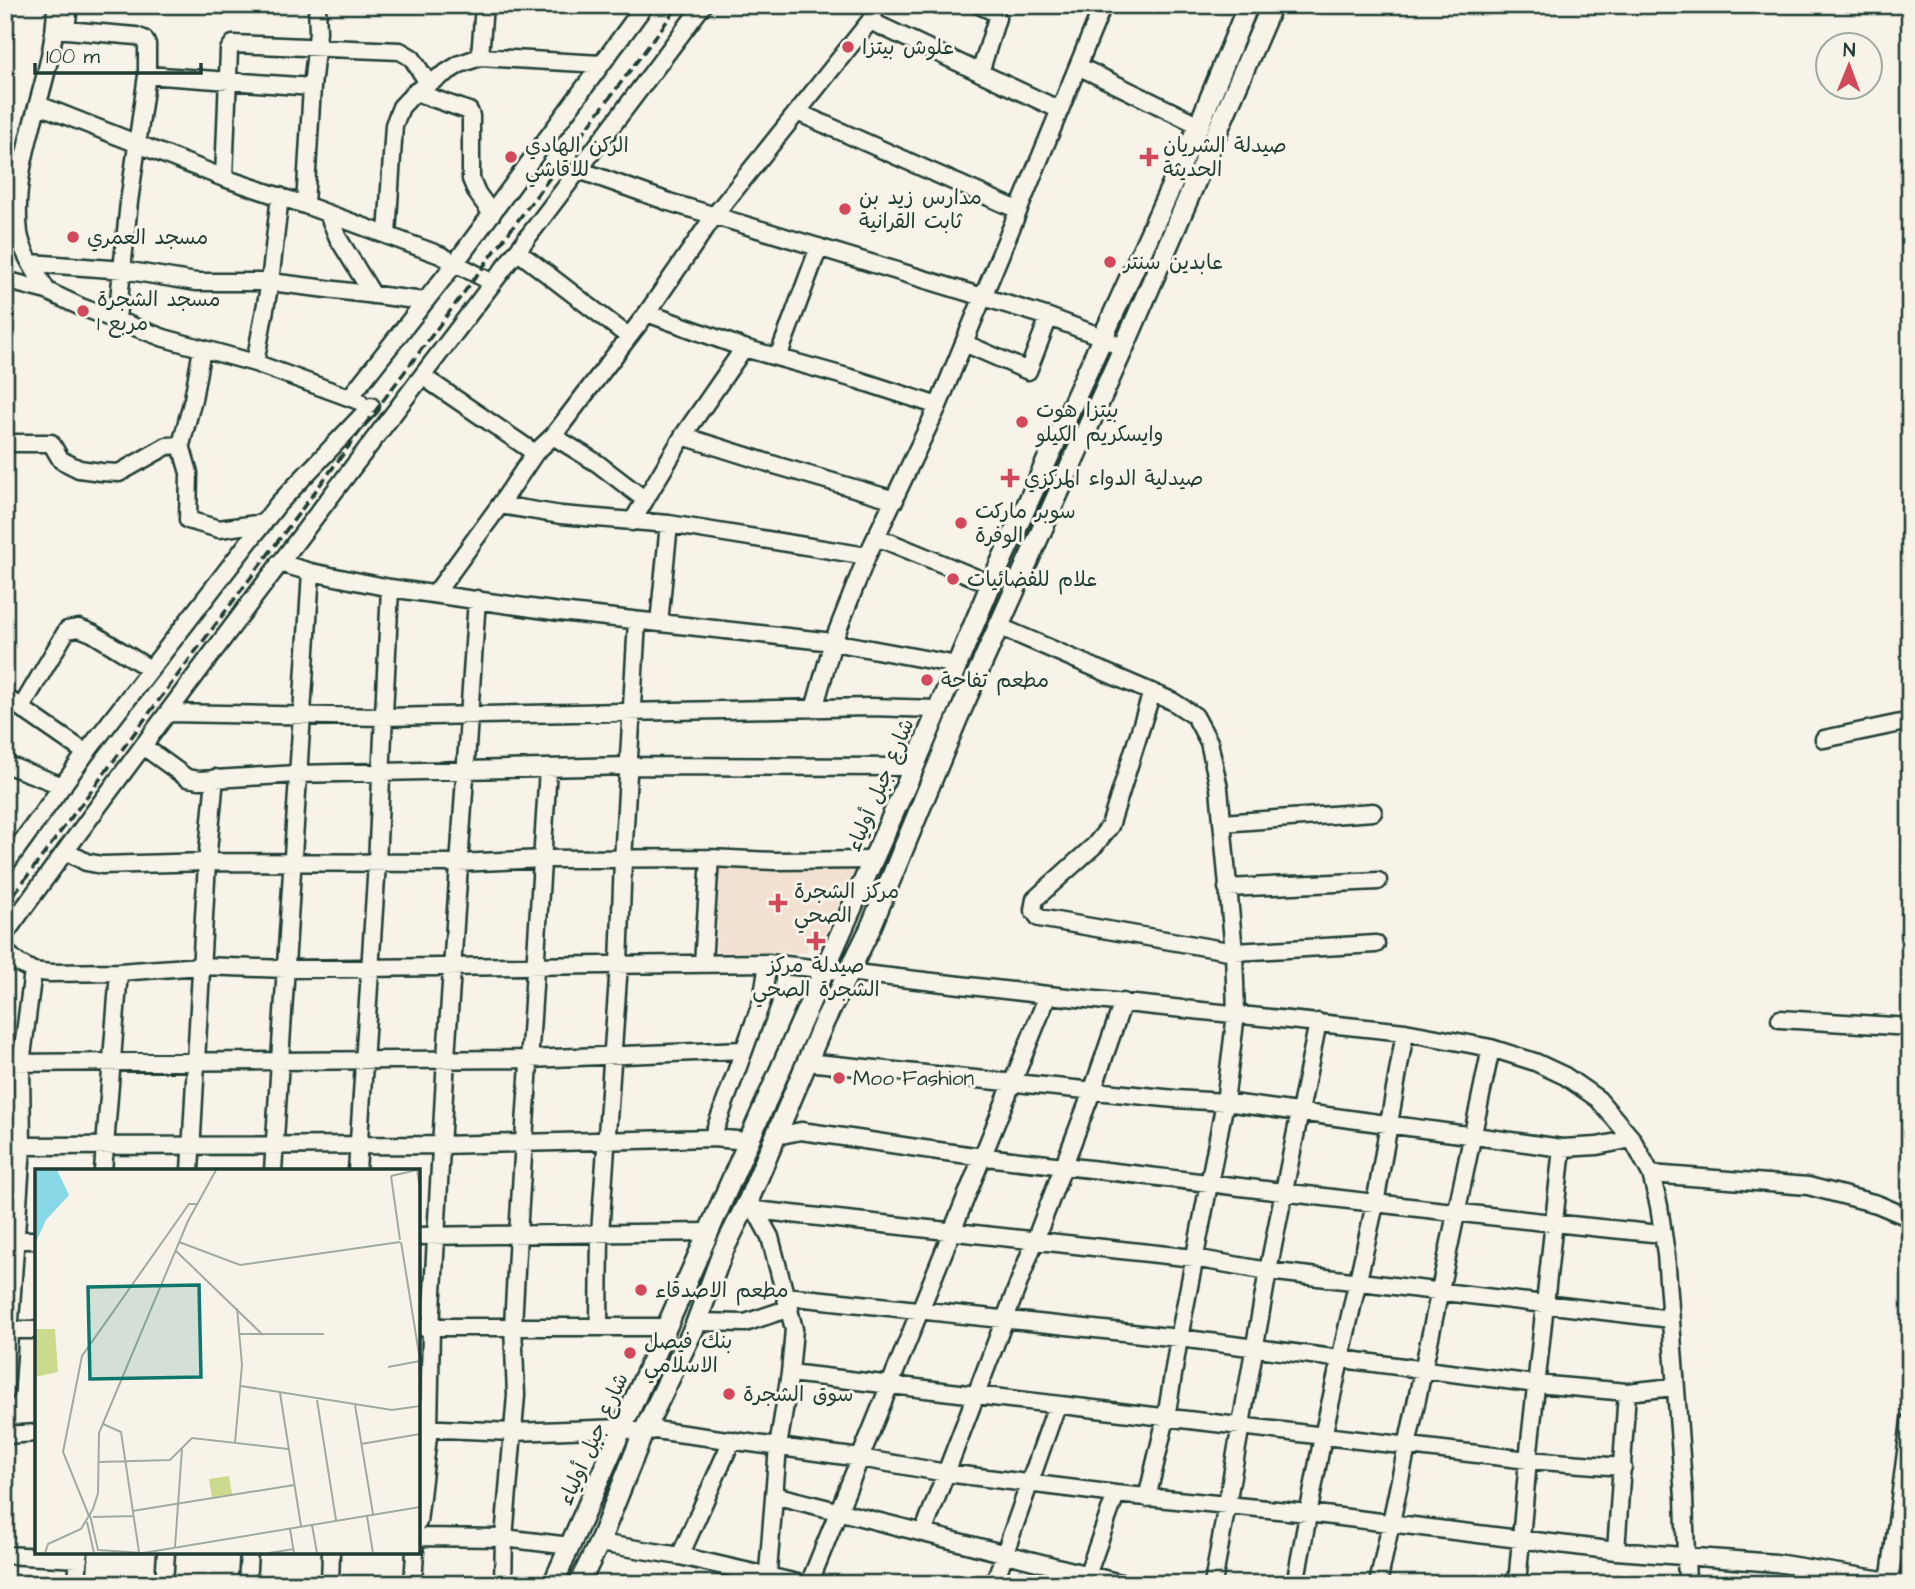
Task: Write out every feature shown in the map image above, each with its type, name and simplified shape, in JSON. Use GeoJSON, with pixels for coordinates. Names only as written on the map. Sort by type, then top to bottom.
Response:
{"type":"FeatureCollection","features":[{"type":"Feature","properties":{"kind":"main road","name":"شارع جبل أولياء"},"geometry":{"type":"LineString","coordinates":[[553,1584],[914,767],[991,584],[1199,125],[1248,5]]}},
{"type":"Feature","properties":{"kind":"main road","name":"شارع جبل أولياء"},"geometry":{"type":"LineString","coordinates":[[579,1584],[599,1543],[643,1433],[695,1325],[723,1251],[752,1205],[775,1136],[807,1062],[870,929],[998,626],[1123,349],[1272,5]]}},
{"type":"Feature","properties":{"kind":"street"},"geometry":{"type":"LineString","coordinates":[[56,5],[60,29]]}},
{"type":"Feature","properties":{"kind":"street"},"geometry":{"type":"LineString","coordinates":[[47,291],[19,234],[19,205],[22,168],[69,5]]}},
{"type":"Feature","properties":{"kind":"street"},"geometry":{"type":"LineString","coordinates":[[305,205],[318,32],[317,5]]}},
{"type":"Feature","properties":{"kind":"street"},"geometry":{"type":"LineString","coordinates":[[480,57],[484,5]]}},
{"type":"Feature","properties":{"kind":"street"},"geometry":{"type":"LineString","coordinates":[[350,397],[456,262],[645,5]]}},
{"type":"Feature","properties":{"kind":"street"},"geometry":{"type":"LineString","coordinates":[[5,934],[279,563],[703,5]]}},
{"type":"Feature","properties":{"kind":"street"},"geometry":{"type":"LineString","coordinates":[[435,594],[535,453],[553,436],[648,313],[714,216],[870,21],[878,5]]}},
{"type":"Feature","properties":{"kind":"street"},"geometry":{"type":"LineString","coordinates":[[979,5],[994,12],[997,18],[980,73]]}},
{"type":"Feature","properties":{"kind":"street"},"geometry":{"type":"LineString","coordinates":[[814,709],[833,642],[867,556],[938,406],[1103,5]]}},
{"type":"Feature","properties":{"kind":"street"},"geometry":{"type":"LineString","coordinates":[[870,21],[1060,110]]}},
{"type":"Feature","properties":{"kind":"street"},"geometry":{"type":"LineString","coordinates":[[60,29],[136,36],[144,39],[147,44],[147,75],[129,202],[117,319]]}},
{"type":"Feature","properties":{"kind":"street"},"geometry":{"type":"LineString","coordinates":[[224,178],[229,50],[233,44],[400,51],[412,58],[422,87],[469,111],[471,179],[492,214]]}},
{"type":"Feature","properties":{"kind":"street"},"geometry":{"type":"LineString","coordinates":[[387,235],[394,125],[401,107],[422,87],[460,64],[480,57],[601,64]]}},
{"type":"Feature","properties":{"kind":"street"},"geometry":{"type":"LineString","coordinates":[[1078,66],[1199,125]]}},
{"type":"Feature","properties":{"kind":"street"},"geometry":{"type":"LineString","coordinates":[[147,75],[312,87]]}},
{"type":"Feature","properties":{"kind":"street"},"geometry":{"type":"LineString","coordinates":[[39,105],[224,178],[305,205],[456,262],[493,283]]}},
{"type":"Feature","properties":{"kind":"street"},"geometry":{"type":"LineString","coordinates":[[797,112],[1018,210]]}},
{"type":"Feature","properties":{"kind":"street"},"geometry":{"type":"LineString","coordinates":[[579,170],[714,216],[1049,317],[1102,337],[1123,349]]}},
{"type":"Feature","properties":{"kind":"street"},"geometry":{"type":"LineString","coordinates":[[255,363],[270,282],[280,196]]}},
{"type":"Feature","properties":{"kind":"street"},"geometry":{"type":"LineString","coordinates":[[328,214],[338,238],[373,295]]}},
{"type":"Feature","properties":{"kind":"street"},"geometry":{"type":"LineString","coordinates":[[778,357],[819,247]]}},
{"type":"Feature","properties":{"kind":"street"},"geometry":{"type":"LineString","coordinates":[[517,251],[628,336]]}},
{"type":"Feature","properties":{"kind":"street"},"geometry":{"type":"LineString","coordinates":[[31,262],[124,270],[196,282],[270,282],[424,302]]}},
{"type":"Feature","properties":{"kind":"street"},"geometry":{"type":"LineString","coordinates":[[5,280],[47,291],[81,307],[164,338],[255,363],[350,397],[393,416]]}},
{"type":"Feature","properties":{"kind":"street"},"geometry":{"type":"LineString","coordinates":[[648,313],[744,348],[938,406]]}},
{"type":"Feature","properties":{"kind":"street"},"geometry":{"type":"LineString","coordinates":[[964,343],[1028,371],[1049,317]]}},
{"type":"Feature","properties":{"kind":"street"},"geometry":{"type":"LineString","coordinates":[[632,522],[643,499],[683,436],[744,348]]}},
{"type":"Feature","properties":{"kind":"street"},"geometry":{"type":"LineString","coordinates":[[202,349],[181,445],[189,473],[188,520],[219,529],[264,523]]}},
{"type":"Feature","properties":{"kind":"street"},"geometry":{"type":"LineString","coordinates":[[422,376],[535,453]]}},
{"type":"Feature","properties":{"kind":"street"},"geometry":{"type":"LineString","coordinates":[[5,865],[86,753],[264,523],[318,459],[351,429],[371,406]]}},
{"type":"Feature","properties":{"kind":"street"},"geometry":{"type":"LineString","coordinates":[[553,436],[597,463],[643,499]]}},
{"type":"Feature","properties":{"kind":"street"},"geometry":{"type":"LineString","coordinates":[[683,436],[895,500]]}},
{"type":"Feature","properties":{"kind":"street"},"geometry":{"type":"LineString","coordinates":[[5,443],[51,443],[61,460],[79,469],[110,472],[119,472],[167,446],[181,445]]}},
{"type":"Feature","properties":{"kind":"street"},"geometry":{"type":"LineString","coordinates":[[500,505],[561,515],[669,524],[867,556]]}},
{"type":"Feature","properties":{"kind":"street"},"geometry":{"type":"LineString","coordinates":[[659,623],[669,524]]}},
{"type":"Feature","properties":{"kind":"street"},"geometry":{"type":"LineString","coordinates":[[877,537],[991,584]]}},
{"type":"Feature","properties":{"kind":"street"},"geometry":{"type":"LineString","coordinates":[[279,563],[390,588],[638,621],[833,642],[957,665]]}},
{"type":"Feature","properties":{"kind":"street"},"geometry":{"type":"LineString","coordinates":[[273,1169],[311,572]]}},
{"type":"Feature","properties":{"kind":"street"},"geometry":{"type":"LineString","coordinates":[[356,1169],[377,863],[390,588]]}},
{"type":"Feature","properties":{"kind":"street"},"geometry":{"type":"LineString","coordinates":[[420,1491],[425,1327],[436,1235],[477,599]]}},
{"type":"Feature","properties":{"kind":"street"},"geometry":{"type":"LineString","coordinates":[[599,1326],[600,1233],[614,1055],[622,860],[638,621]]}},
{"type":"Feature","properties":{"kind":"street"},"geometry":{"type":"LineString","coordinates":[[998,626],[1172,701],[1195,716],[1209,742],[1219,788],[1234,952],[1236,1014],[1225,1102],[1166,1418],[1147,1498]]}},
{"type":"Feature","properties":{"kind":"street"},"geometry":{"type":"LineString","coordinates":[[21,708],[67,630],[79,628],[92,633],[150,669]]}},
{"type":"Feature","properties":{"kind":"street"},"geometry":{"type":"LineString","coordinates":[[1152,692],[1110,826],[1095,845],[1035,899],[1033,910],[1039,918],[1234,952],[1376,944]]}},
{"type":"Feature","properties":{"kind":"street"},"geometry":{"type":"LineString","coordinates":[[5,697],[86,753]]}},
{"type":"Feature","properties":{"kind":"street"},"geometry":{"type":"LineString","coordinates":[[168,713],[384,717],[937,709]]}},
{"type":"Feature","properties":{"kind":"street"},"geometry":{"type":"LineString","coordinates":[[1824,739],[1910,721]]}},
{"type":"Feature","properties":{"kind":"street"},"geometry":{"type":"LineString","coordinates":[[143,746],[187,778],[200,780],[297,774],[629,766],[914,767]]}},
{"type":"Feature","properties":{"kind":"street"},"geometry":{"type":"LineString","coordinates":[[5,764],[63,786]]}},
{"type":"Feature","properties":{"kind":"street"},"geometry":{"type":"LineString","coordinates":[[503,1584],[516,1395],[513,1326],[518,1234],[548,769]]}},
{"type":"Feature","properties":{"kind":"street"},"geometry":{"type":"LineString","coordinates":[[190,1169],[207,862],[215,778]]}},
{"type":"Feature","properties":{"kind":"street"},"geometry":{"type":"LineString","coordinates":[[1222,823],[1373,812]]}},
{"type":"Feature","properties":{"kind":"street"},"geometry":{"type":"LineString","coordinates":[[66,851],[86,862],[102,864],[458,863],[543,859],[710,858],[774,861],[872,860]]}},
{"type":"Feature","properties":{"kind":"street"},"geometry":{"type":"LineString","coordinates":[[703,963],[710,858]]}},
{"type":"Feature","properties":{"kind":"street"},"geometry":{"type":"LineString","coordinates":[[1227,888],[1378,881]]}},
{"type":"Feature","properties":{"kind":"street"},"geometry":{"type":"LineString","coordinates":[[5,951],[33,971],[119,972],[201,967],[452,968],[768,962],[1048,995],[1405,1032],[1491,1048],[1547,1067],[1585,1089],[1604,1105],[1632,1139],[1651,1174],[1663,1234],[1687,1584]]}},
{"type":"Feature","properties":{"kind":"street"},"geometry":{"type":"LineString","coordinates":[[712,1138],[762,1001],[768,962]]}},
{"type":"Feature","properties":{"kind":"street"},"geometry":{"type":"LineString","coordinates":[[5,1393],[11,1240],[22,1147],[13,1063],[33,971]]}},
{"type":"Feature","properties":{"kind":"street"},"geometry":{"type":"LineString","coordinates":[[103,1169],[119,972]]}},
{"type":"Feature","properties":{"kind":"street"},"geometry":{"type":"LineString","coordinates":[[809,1584],[1048,995]]}},
{"type":"Feature","properties":{"kind":"street"},"geometry":{"type":"LineString","coordinates":[[923,1533],[1093,1089],[1123,1002]]}},
{"type":"Feature","properties":{"kind":"street"},"geometry":{"type":"LineString","coordinates":[[1780,1019],[1910,1027]]}},
{"type":"Feature","properties":{"kind":"street"},"geometry":{"type":"LineString","coordinates":[[1213,1584],[1268,1271],[1318,1022]]}},
{"type":"Feature","properties":{"kind":"street"},"geometry":{"type":"LineString","coordinates":[[1295,1584],[1339,1359],[1375,1204],[1405,1032]]}},
{"type":"Feature","properties":{"kind":"street"},"geometry":{"type":"LineString","coordinates":[[1378,1584],[1491,1048]]}},
{"type":"Feature","properties":{"kind":"street"},"geometry":{"type":"LineString","coordinates":[[13,1063],[529,1059],[743,1050]]}},
{"type":"Feature","properties":{"kind":"street"},"geometry":{"type":"LineString","coordinates":[[807,1062],[1225,1102],[1562,1148],[1597,1146],[1632,1139]]}},
{"type":"Feature","properties":{"kind":"street"},"geometry":{"type":"LineString","coordinates":[[775,1136],[801,1131],[983,1157],[1063,1164],[1375,1204],[1663,1234]]}},
{"type":"Feature","properties":{"kind":"street"},"geometry":{"type":"LineString","coordinates":[[5,1146],[357,1146],[712,1138],[749,1141]]}},
{"type":"Feature","properties":{"kind":"street"},"geometry":{"type":"LineString","coordinates":[[1517,1584],[1552,1224],[1562,1148]]}},
{"type":"Feature","properties":{"kind":"street"},"geometry":{"type":"LineString","coordinates":[[1651,1174],[1808,1186],[1877,1204],[1910,1218]]}},
{"type":"Feature","properties":{"kind":"street"},"geometry":{"type":"LineString","coordinates":[[752,1205],[952,1232],[1194,1258],[1268,1271],[1670,1319]]}},
{"type":"Feature","properties":{"kind":"street"},"geometry":{"type":"LineString","coordinates":[[752,1205],[770,1237],[794,1329],[778,1447],[768,1580]]}},
{"type":"Feature","properties":{"kind":"street"},"geometry":{"type":"LineString","coordinates":[[420,1236],[709,1232]]}},
{"type":"Feature","properties":{"kind":"street"},"geometry":{"type":"LineString","coordinates":[[11,1240],[35,1240]]}},
{"type":"Feature","properties":{"kind":"street"},"geometry":{"type":"LineString","coordinates":[[695,1325],[699,1322],[745,1323],[760,1320],[788,1302],[920,1310],[1179,1338],[1536,1384],[1627,1392],[1674,1387]]}},
{"type":"Feature","properties":{"kind":"street"},"geometry":{"type":"LineString","coordinates":[[425,1327],[667,1327]]}},
{"type":"Feature","properties":{"kind":"street"},"geometry":{"type":"LineString","coordinates":[[9,1330],[35,1330]]}},
{"type":"Feature","properties":{"kind":"street"},"geometry":{"type":"LineString","coordinates":[[790,1373],[1406,1447],[1623,1467]]}},
{"type":"Feature","properties":{"kind":"street"},"geometry":{"type":"LineString","coordinates":[[1616,1551],[1627,1392]]}},
{"type":"Feature","properties":{"kind":"street"},"geometry":{"type":"LineString","coordinates":[[994,1584],[1057,1405]]}},
{"type":"Feature","properties":{"kind":"street"},"geometry":{"type":"LineString","coordinates":[[1889,1583],[1904,1503],[1910,1422]]}},
{"type":"Feature","properties":{"kind":"street"},"geometry":{"type":"LineString","coordinates":[[424,1428],[513,1432],[622,1428],[643,1433],[655,1430],[1030,1484],[1391,1522],[1616,1551],[1776,1563],[1908,1584]]}},
{"type":"Feature","properties":{"kind":"street"},"geometry":{"type":"LineString","coordinates":[[5,1434],[35,1433]]}},
{"type":"Feature","properties":{"kind":"street"},"geometry":{"type":"LineString","coordinates":[[680,1556],[732,1440]]}},
{"type":"Feature","properties":{"kind":"street"},"geometry":{"type":"LineString","coordinates":[[1086,1579],[1116,1494]]}},
{"type":"Feature","properties":{"kind":"street"},"geometry":{"type":"LineString","coordinates":[[774,1495],[837,1513],[1006,1552],[1086,1579],[1124,1584]]}},
{"type":"Feature","properties":{"kind":"street"},"geometry":{"type":"LineString","coordinates":[[420,1537],[505,1538],[570,1546]]}},
{"type":"Feature","properties":{"kind":"street"},"geometry":{"type":"LineString","coordinates":[[599,1543],[680,1556],[768,1580],[802,1584]]}},
{"type":"Feature","properties":{"kind":"street"},"geometry":{"type":"LineString","coordinates":[[164,1584],[166,1554]]}},
{"type":"Feature","properties":{"kind":"street"},"geometry":{"type":"LineString","coordinates":[[247,1584],[249,1554]]}},
{"type":"Feature","properties":{"kind":"street"},"geometry":{"type":"LineString","coordinates":[[330,1584],[331,1554]]}},
{"type":"Feature","properties":{"kind":"street"},"geometry":{"type":"LineString","coordinates":[[414,1584],[415,1554]]}},
{"type":"Feature","properties":{"kind":"street"},"geometry":{"type":"LineString","coordinates":[[5,1555],[79,1556],[77,1584]]}},
{"type":"Feature","properties":{"kind":"shaded area","name":"مركز الشجرة الصحي"},"geometry":{"type":"Polygon","coordinates":[[[717,865],[857,867],[822,940],[807,940],[807,953],[716,952],[717,865]]]}},
{"type":"Feature","properties":{"kind":"railway"},"geometry":{"type":"LineString","coordinates":[[5,906],[679,5]]}},
{"type":"Feature","properties":{"kind":"place","name":"علوش بيتزا"},"geometry":{"type":"Point","coordinates":[848,47]}},
{"type":"Feature","properties":{"kind":"place","name":"الركن الهادي للاقاشي"},"geometry":{"type":"Point","coordinates":[511,157]}},
{"type":"Feature","properties":{"kind":"place","name":"صيدلة الشريان الحديثة"},"geometry":{"type":"Point","coordinates":[1149,157]}},
{"type":"Feature","properties":{"kind":"place","name":"مدارس زيد بن ثابت القرانية"},"geometry":{"type":"Point","coordinates":[845,209]}},
{"type":"Feature","properties":{"kind":"place","name":"مسجد العمري"},"geometry":{"type":"Point","coordinates":[73,237]}},
{"type":"Feature","properties":{"kind":"place","name":"عابدين سنتر"},"geometry":{"type":"Point","coordinates":[1110,262]}},
{"type":"Feature","properties":{"kind":"place","name":"مسجد الشجرة مربع 1"},"geometry":{"type":"Point","coordinates":[83,311]}},
{"type":"Feature","properties":{"kind":"place","name":"بيتزا هوت وايسكريم الكيلو"},"geometry":{"type":"Point","coordinates":[1022,422]}},
{"type":"Feature","properties":{"kind":"place","name":"صيدلية الدواء المركزي"},"geometry":{"type":"Point","coordinates":[1010,478]}},
{"type":"Feature","properties":{"kind":"place","name":"سوبر ماركت الوفرة"},"geometry":{"type":"Point","coordinates":[961,523]}},
{"type":"Feature","properties":{"kind":"place","name":"علام للفضائيات"},"geometry":{"type":"Point","coordinates":[953,579]}},
{"type":"Feature","properties":{"kind":"place","name":"مطعم تفاحة"},"geometry":{"type":"Point","coordinates":[927,680]}},
{"type":"Feature","properties":{"kind":"place","name":"مركز الشجرة الصحي"},"geometry":{"type":"Point","coordinates":[778,903]}},
{"type":"Feature","properties":{"kind":"place","name":"صيدلة مركز الشجرة الصحي"},"geometry":{"type":"Point","coordinates":[816,941]}},
{"type":"Feature","properties":{"kind":"place","name":"Moo Fashion"},"geometry":{"type":"Point","coordinates":[839,1078]}},
{"type":"Feature","properties":{"kind":"place","name":"مطعم الاصدقاء"},"geometry":{"type":"Point","coordinates":[641,1290]}},
{"type":"Feature","properties":{"kind":"place","name":"بنك فيصل الاسلامي"},"geometry":{"type":"Point","coordinates":[630,1353]}},
{"type":"Feature","properties":{"kind":"place","name":"سوق الشجرة"},"geometry":{"type":"Point","coordinates":[729,1394]}}]}
